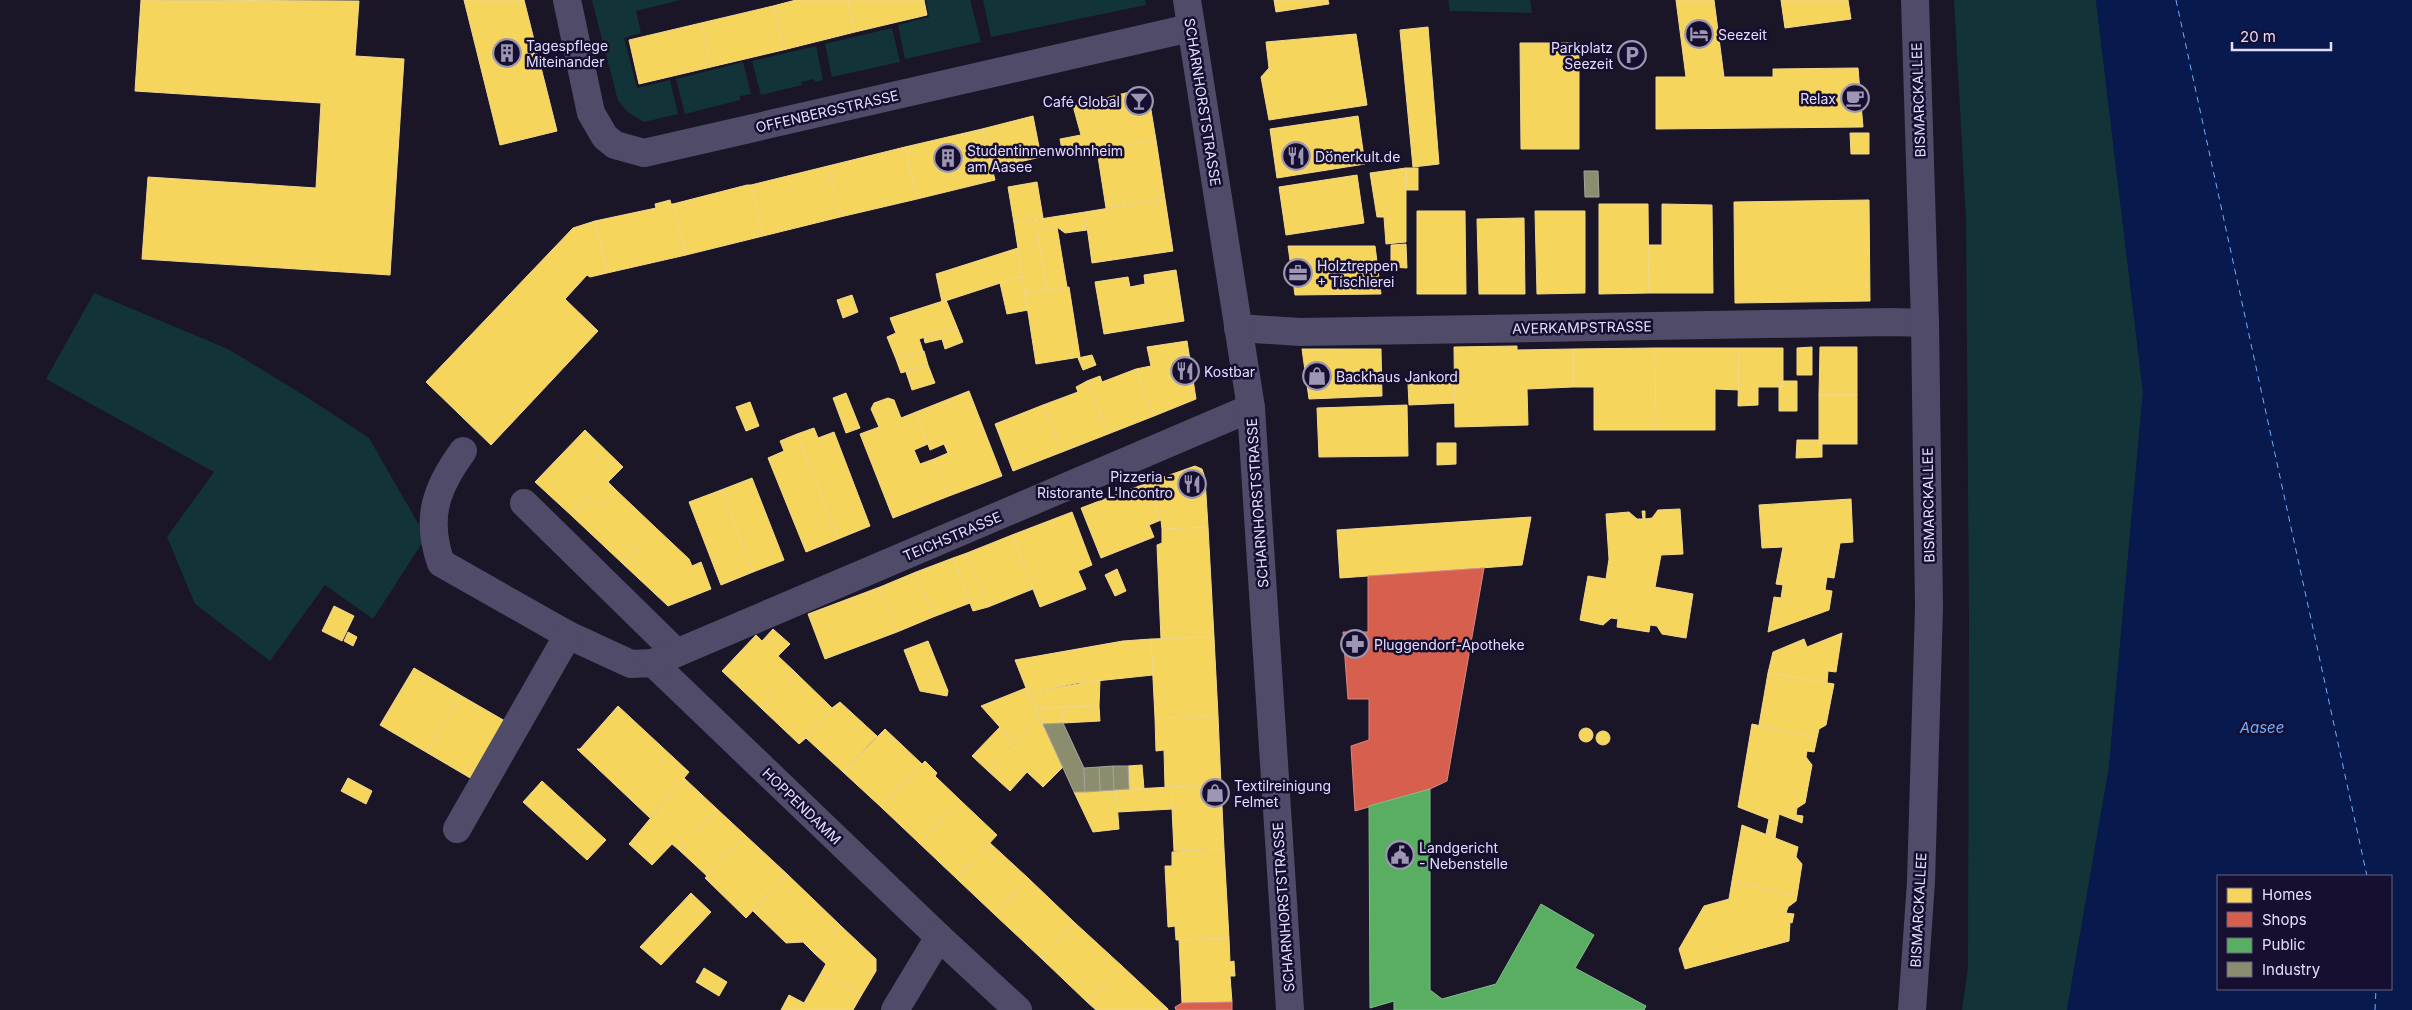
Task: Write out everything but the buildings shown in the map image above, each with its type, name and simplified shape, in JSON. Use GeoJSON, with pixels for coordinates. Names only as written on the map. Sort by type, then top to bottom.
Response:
{"type":"FeatureCollection","features":[{"type":"Feature","properties":{"kind":"street","name":"OFFENBERGSTRASSE"},"geometry":{"type":"LineString","coordinates":[[567,0],[591,114],[606,137],[614,145],[644,154],[1190,28]]}},
{"type":"Feature","properties":{"kind":"street","name":"SCHARNHORSTSTRASSE"},"geometry":{"type":"LineString","coordinates":[[1187,0],[1251,408],[1290,1010]]}},
{"type":"Feature","properties":{"kind":"street","name":"BISMARCKALLEE"},"geometry":{"type":"LineString","coordinates":[[1912,1010],[1921,882],[1929,607],[1925,323],[1915,0]]}},
{"type":"Feature","properties":{"kind":"street","name":"AVERKAMPSTRASSE"},"geometry":{"type":"LineString","coordinates":[[1238,328],[1300,332],[1881,322],[1925,323]]}},
{"type":"Feature","properties":{"kind":"street","name":"TEICHSTRASSE"},"geometry":{"type":"LineString","coordinates":[[665,658],[1251,408]]}},
{"type":"Feature","properties":{"kind":"street"},"geometry":{"type":"LineString","coordinates":[[463,450],[446,474],[438,492],[432,519],[437,552],[441,563],[568,635],[631,664],[665,658]]}},
{"type":"Feature","properties":{"kind":"street","name":"HOPPENDAMM"},"geometry":{"type":"LineString","coordinates":[[524,503],[665,658],[939,937],[1018,1010]]}},
{"type":"Feature","properties":{"kind":"street"},"geometry":{"type":"LineString","coordinates":[[457,829],[568,635]]}},
{"type":"Feature","properties":{"kind":"street"},"geometry":{"type":"LineString","coordinates":[[895,1010],[939,937]]}},
{"type":"Feature","properties":{"kind":"green space"},"geometry":{"type":"Polygon","coordinates":[[[592,0],[680,0],[636,11],[641,33],[624,38],[637,88],[670,80],[678,114],[644,122],[628,112],[618,101],[592,0]]]}},
{"type":"Feature","properties":{"kind":"green space"},"geometry":{"type":"Polygon","coordinates":[[[926,0],[970,0],[981,42],[905,59],[898,25],[929,17],[926,0]]]}},
{"type":"Feature","properties":{"kind":"green space"},"geometry":{"type":"Polygon","coordinates":[[[983,0],[1145,0],[1146,5],[991,37],[983,0]]]}},
{"type":"Feature","properties":{"kind":"green space"},"geometry":{"type":"Polygon","coordinates":[[[1448,0],[1530,0],[1532,13],[1450,11],[1448,0]]]}},
{"type":"Feature","properties":{"kind":"green space"},"geometry":{"type":"Polygon","coordinates":[[[1954,0],[2096,0],[2143,392],[2109,767],[2067,1010],[1962,1010],[1968,967],[1969,616],[1966,218],[1954,0]]]}},
{"type":"Feature","properties":{"kind":"green space"},"geometry":{"type":"Polygon","coordinates":[[[892,28],[900,62],[832,77],[825,44],[892,28]]]}},
{"type":"Feature","properties":{"kind":"green space"},"geometry":{"type":"Polygon","coordinates":[[[816,46],[823,80],[815,82],[814,79],[801,82],[802,85],[761,95],[752,61],[816,46]]]}},
{"type":"Feature","properties":{"kind":"green space"},"geometry":{"type":"Polygon","coordinates":[[[743,62],[751,94],[740,96],[740,100],[685,114],[676,79],[743,62]]]}},
{"type":"Feature","properties":{"kind":"green space"},"geometry":{"type":"Polygon","coordinates":[[[94,293],[228,349],[369,438],[426,537],[373,619],[325,585],[270,661],[195,604],[167,537],[214,472],[46,379],[94,293]]]}},
{"type":"Feature","properties":{"kind":"water","name":"Aasee"},"geometry":{"type":"Polygon","coordinates":[[[2096,0],[2412,0],[2412,1010],[2067,1010],[2109,767],[2143,392],[2096,0]]]}},
{"type":"Feature","properties":{"kind":"ferry route"},"geometry":{"type":"LineString","coordinates":[[2176,0],[2367,875]]}},
{"type":"Feature","properties":{"kind":"ferry route"},"geometry":{"type":"LineString","coordinates":[[2375,1010],[2376,990]]}},
{"type":"Feature","properties":{"kind":"place","name":"Seezeit"},"geometry":{"type":"Point","coordinates":[1699,34]}},
{"type":"Feature","properties":{"kind":"place","name":"Tagespflege Miteinander"},"geometry":{"type":"Point","coordinates":[507,53]}},
{"type":"Feature","properties":{"kind":"place","name":"Parkplatz Seezeit"},"geometry":{"type":"Point","coordinates":[1632,55]}},
{"type":"Feature","properties":{"kind":"place","name":"Relax"},"geometry":{"type":"Point","coordinates":[1855,98]}},
{"type":"Feature","properties":{"kind":"place","name":"Café Global"},"geometry":{"type":"Point","coordinates":[1139,101]}},
{"type":"Feature","properties":{"kind":"place","name":"Dönerkult.de"},"geometry":{"type":"Point","coordinates":[1296,156]}},
{"type":"Feature","properties":{"kind":"place","name":"Studentinnenwohnheim am Aasee"},"geometry":{"type":"Point","coordinates":[948,158]}},
{"type":"Feature","properties":{"kind":"place","name":"Holztreppen + Tischlerei"},"geometry":{"type":"Point","coordinates":[1298,273]}},
{"type":"Feature","properties":{"kind":"place","name":"Kostbar"},"geometry":{"type":"Point","coordinates":[1185,371]}},
{"type":"Feature","properties":{"kind":"place","name":"Backhaus Jankord"},"geometry":{"type":"Point","coordinates":[1317,376]}},
{"type":"Feature","properties":{"kind":"place","name":"Pizzeria - Ristorante L'Incontro"},"geometry":{"type":"Point","coordinates":[1192,484]}},
{"type":"Feature","properties":{"kind":"place","name":"Pluggendorf-Apotheke"},"geometry":{"type":"Point","coordinates":[1355,644]}},
{"type":"Feature","properties":{"kind":"place","name":"Textilreinigung Felmet"},"geometry":{"type":"Point","coordinates":[1215,793]}},
{"type":"Feature","properties":{"kind":"place","name":"Landgericht - Nebenstelle"},"geometry":{"type":"Point","coordinates":[1400,855]}}]}
